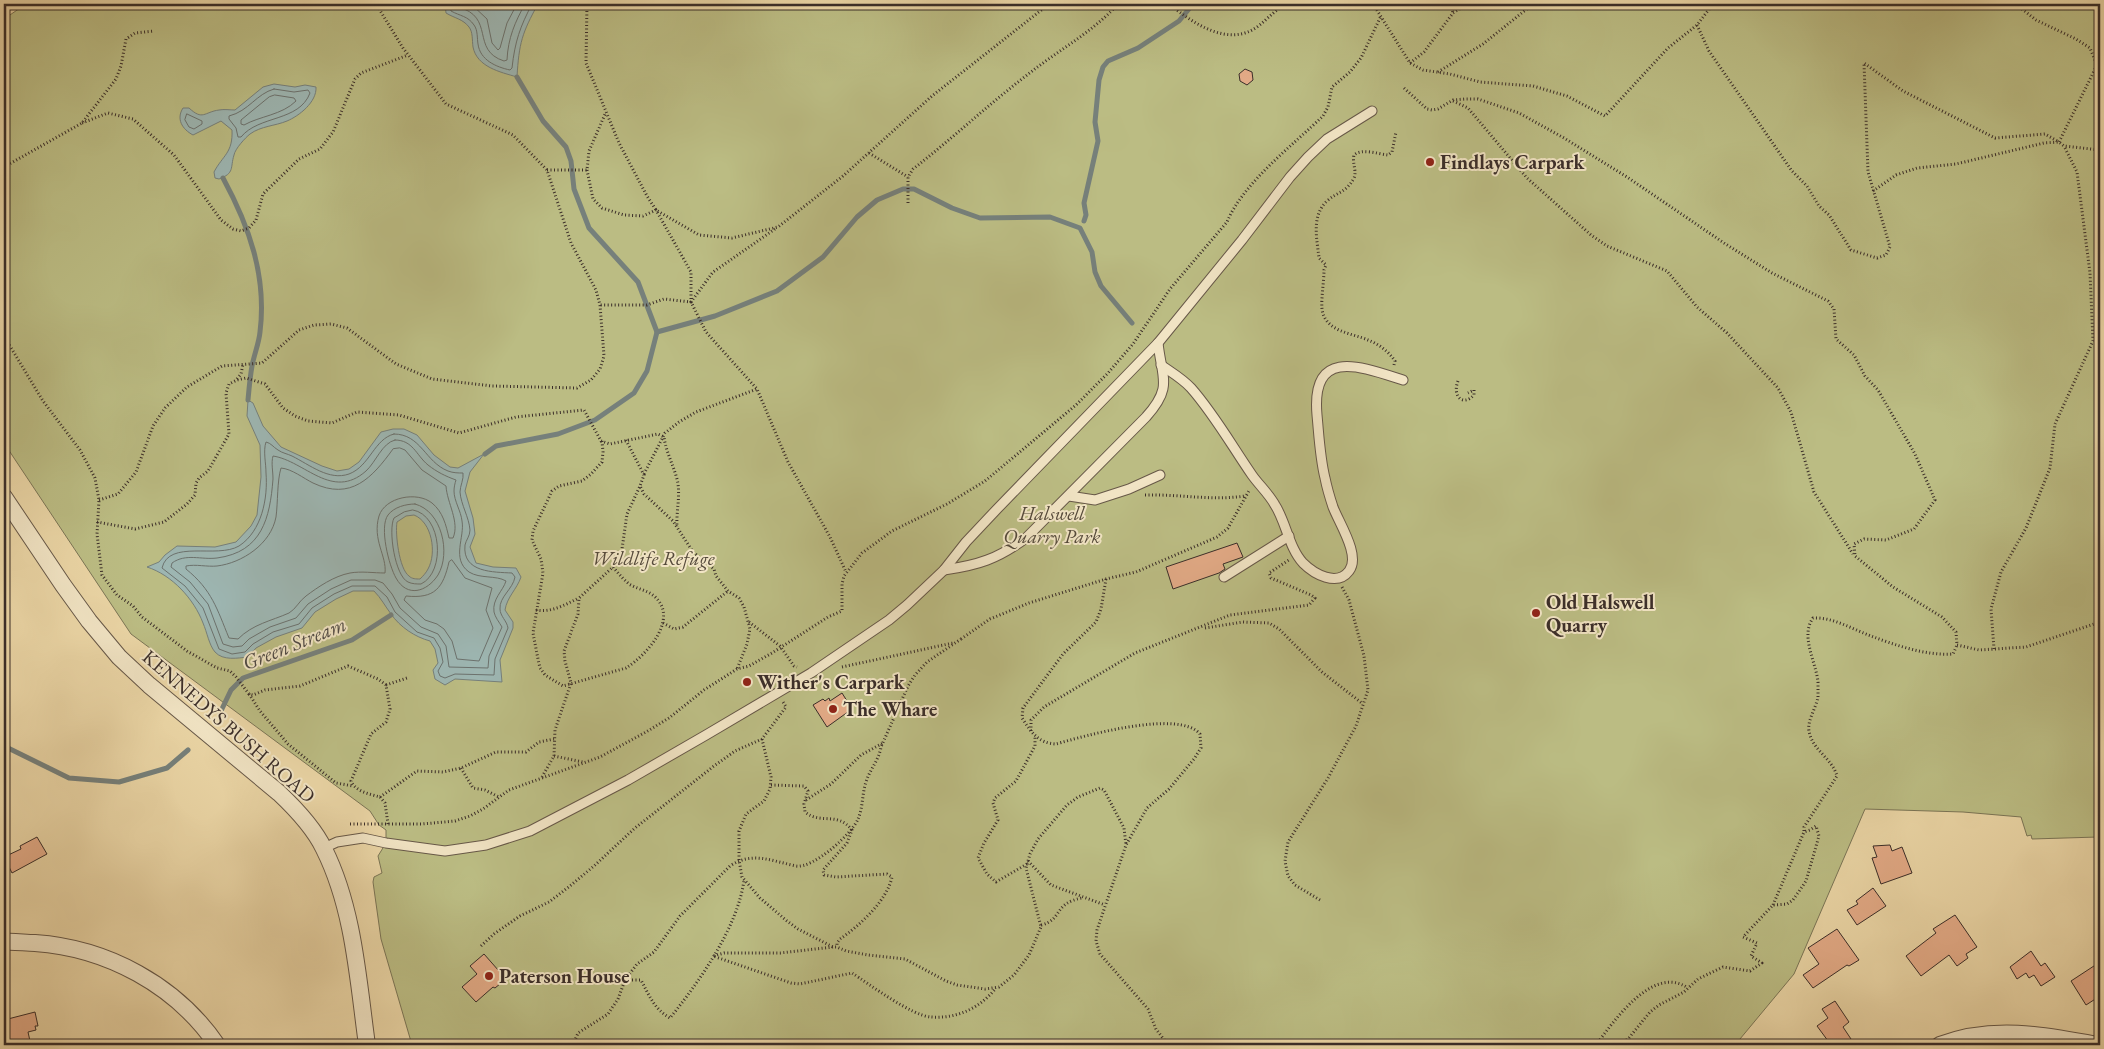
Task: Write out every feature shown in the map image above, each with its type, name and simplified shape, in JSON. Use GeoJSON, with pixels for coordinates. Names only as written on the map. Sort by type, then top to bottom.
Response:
{"type":"FeatureCollection","features":[{"type":"Feature","properties":{"kind":"street","name":"KENNEDYS BUSH ROAD"},"geometry":{"type":"LineString","coordinates":[[4,497],[73,599],[119,657],[149,685],[279,793],[296,809],[324,848],[341,888],[354,952],[367,1045]]}},
{"type":"Feature","properties":{"kind":"street"},"geometry":{"type":"LineString","coordinates":[[4,942],[50,944],[118,962],[167,992],[200,1023],[217,1045]]}},
{"type":"Feature","properties":{"kind":"street"},"geometry":{"type":"LineString","coordinates":[[1940,1045],[1974,1035],[1997,1033],[2052,1036],[2097,1045]]}},
{"type":"Feature","properties":{"kind":"lane"},"geometry":{"type":"LineString","coordinates":[[324,848],[337,842],[363,838],[386,844],[445,851],[486,845],[510,838],[561,816],[645,770],[811,673],[899,612],[944,570],[966,542],[998,508],[1158,343],[1308,157],[1327,140],[1372,111]]}},
{"type":"Feature","properties":{"kind":"lane"},"geometry":{"type":"LineString","coordinates":[[944,570],[978,564],[1011,549],[1026,538],[1157,404],[1164,386],[1158,343]]}},
{"type":"Feature","properties":{"kind":"lane"},"geometry":{"type":"LineString","coordinates":[[1161,365],[1190,387],[1255,480],[1275,504],[1297,555],[1309,568],[1318,574],[1330,578],[1338,578],[1350,571],[1352,554],[1324,477],[1318,434],[1316,389],[1324,375],[1342,366],[1361,367],[1403,380]]}},
{"type":"Feature","properties":{"kind":"lane"},"geometry":{"type":"LineString","coordinates":[[1069,496],[1095,500],[1121,492],[1160,476]]}},
{"type":"Feature","properties":{"kind":"lane"},"geometry":{"type":"LineString","coordinates":[[1224,577],[1289,536]]}},
{"type":"Feature","properties":{"kind":"path"},"geometry":{"type":"LineString","coordinates":[[4,13],[17,4]]}},
{"type":"Feature","properties":{"kind":"path"},"geometry":{"type":"LineString","coordinates":[[99,500],[118,494],[136,472],[154,426],[165,408],[187,387],[222,366],[262,363],[299,330],[314,325],[331,324],[347,328],[396,364],[432,379],[492,386],[578,388],[591,380],[600,369],[604,356],[600,305],[596,290],[571,243],[547,170],[513,135],[446,104],[408,55],[376,4]]}},
{"type":"Feature","properties":{"kind":"path"},"geometry":{"type":"LineString","coordinates":[[587,4],[586,63],[619,143],[691,272],[691,302],[697,316],[705,330],[757,389],[788,462],[830,538],[846,572]]}},
{"type":"Feature","properties":{"kind":"path"},"geometry":{"type":"LineString","coordinates":[[691,302],[713,272],[778,227],[843,176],[932,96],[1049,4]]}},
{"type":"Feature","properties":{"kind":"path"},"geometry":{"type":"LineString","coordinates":[[908,203],[908,177],[913,169],[1118,4]]}},
{"type":"Feature","properties":{"kind":"path"},"geometry":{"type":"LineString","coordinates":[[1169,4],[1212,31],[1242,32],[1258,27],[1271,13],[1288,4]]}},
{"type":"Feature","properties":{"kind":"path"},"geometry":{"type":"LineString","coordinates":[[1372,4],[1410,63],[1422,70],[1480,82],[1533,86],[1567,96],[1605,116],[1668,48],[1697,25],[1713,4]]}},
{"type":"Feature","properties":{"kind":"path"},"geometry":{"type":"LineString","coordinates":[[1451,4],[1453,13]]}},
{"type":"Feature","properties":{"kind":"path"},"geometry":{"type":"LineString","coordinates":[[1410,63],[1424,52],[1453,13],[1467,4]]}},
{"type":"Feature","properties":{"kind":"path"},"geometry":{"type":"LineString","coordinates":[[1438,72],[1483,44],[1533,4]]}},
{"type":"Feature","properties":{"kind":"path"},"geometry":{"type":"LineString","coordinates":[[2024,4],[2022,9],[2036,20],[2076,39],[2090,48],[2097,65],[2059,142]]}},
{"type":"Feature","properties":{"kind":"path"},"geometry":{"type":"LineString","coordinates":[[350,824],[422,824],[455,820],[484,810],[509,790],[600,757],[658,726],[704,690],[737,670],[749,666],[828,617],[842,611],[842,584],[846,572],[862,553],[878,540],[913,519],[947,504],[985,481],[1076,404],[1108,373],[1133,344],[1170,289],[1227,222],[1232,209],[1247,190],[1323,116],[1328,107],[1332,87],[1350,72],[1361,58],[1381,16]]}},
{"type":"Feature","properties":{"kind":"path"},"geometry":{"type":"LineString","coordinates":[[1697,25],[1709,51],[1792,171],[1807,186],[1819,206],[1829,215],[1851,250],[1877,258],[1886,254],[1890,247],[1868,172],[1864,63],[1903,91],[1995,138],[2045,134],[2064,146],[2077,172],[2090,273],[2093,341],[2054,424],[2050,468],[2029,520],[2001,572],[1991,609],[1994,649]]}},
{"type":"Feature","properties":{"kind":"path"},"geometry":{"type":"LineString","coordinates":[[82,123],[116,79],[122,66],[126,39],[135,33],[154,31]]}},
{"type":"Feature","properties":{"kind":"path"},"geometry":{"type":"LineString","coordinates":[[4,167],[82,123],[108,113],[133,119],[174,155],[221,220],[233,230],[241,231],[249,228],[256,220],[264,194],[300,159],[320,149],[333,132],[356,79],[361,73],[408,55]]}},
{"type":"Feature","properties":{"kind":"path"},"geometry":{"type":"LineString","coordinates":[[1404,88],[1427,109],[1438,109],[1453,100],[1478,99],[1519,113],[1627,177],[1772,273],[1828,301],[1834,309],[1836,339],[1854,355],[1865,376],[1878,390],[1915,454],[1935,500],[1914,529],[1886,540],[1864,539],[1854,544],[1855,556]]}},
{"type":"Feature","properties":{"kind":"path"},"geometry":{"type":"LineString","coordinates":[[1453,100],[1468,108],[1527,178],[1591,235],[1607,246],[1667,271],[1697,307],[1727,333],[1778,388],[1791,412],[1814,492],[1855,556],[1893,587],[1942,617],[1956,632],[1957,645],[1953,654],[1944,655],[1899,646],[1832,620],[1813,618],[1809,623],[1808,635],[1815,664],[1818,698],[1808,729],[1814,746],[1835,769],[1837,776],[1804,827],[1804,832],[1773,905],[1743,936],[1757,943],[1751,956],[1762,963],[1756,969],[1744,971],[1729,967],[1719,968],[1698,979],[1688,988],[1654,1008],[1628,1039],[1617,1045]]}},
{"type":"Feature","properties":{"kind":"path"},"geometry":{"type":"LineString","coordinates":[[606,112],[589,151],[585,170],[593,199],[602,208],[624,215],[642,216],[656,210]]}},
{"type":"Feature","properties":{"kind":"path"},"geometry":{"type":"LineString","coordinates":[[1386,374],[1393,370],[1395,361],[1390,353],[1368,340],[1336,328],[1327,321],[1322,307],[1324,270],[1326,265],[1319,258],[1316,221],[1327,202],[1343,193],[1354,178],[1356,172],[1354,155],[1362,151],[1388,155],[1392,152],[1396,132]]}},
{"type":"Feature","properties":{"kind":"path"},"geometry":{"type":"LineString","coordinates":[[1873,190],[1896,175],[1916,168],[1956,164],[2044,143],[2059,142]]}},
{"type":"Feature","properties":{"kind":"path"},"geometry":{"type":"LineString","coordinates":[[2064,146],[2100,150]]}},
{"type":"Feature","properties":{"kind":"path"},"geometry":{"type":"LineString","coordinates":[[869,153],[908,177]]}},
{"type":"Feature","properties":{"kind":"path"},"geometry":{"type":"LineString","coordinates":[[547,170],[585,170]]}},
{"type":"Feature","properties":{"kind":"path"},"geometry":{"type":"LineString","coordinates":[[656,210],[699,235],[732,238],[778,227]]}},
{"type":"Feature","properties":{"kind":"path"},"geometry":{"type":"LineString","coordinates":[[600,305],[647,305],[664,299],[691,302]]}},
{"type":"Feature","properties":{"kind":"path"},"geometry":{"type":"LineString","coordinates":[[4,336],[44,401],[86,461],[94,478],[99,500],[97,522],[102,575],[117,595],[133,606],[149,622],[188,651],[217,668],[230,671],[288,744],[336,783],[354,786],[368,794],[380,796],[417,771],[443,772],[461,768],[496,752],[511,754],[526,752],[538,742],[554,739]]}},
{"type":"Feature","properties":{"kind":"path"},"geometry":{"type":"LineString","coordinates":[[237,380],[241,374],[243,364]]}},
{"type":"Feature","properties":{"kind":"path"},"geometry":{"type":"LineString","coordinates":[[97,522],[136,529],[164,522],[188,504],[195,495],[196,483],[208,471],[229,434],[226,393],[229,384],[246,378],[265,384],[283,408],[295,416],[308,421],[332,423],[357,412],[399,415],[459,433],[533,414],[584,410],[602,441],[602,462],[582,481],[559,486],[552,491],[545,509],[537,520],[532,540],[541,559],[543,572],[533,633],[540,668],[545,675],[556,683],[563,686],[614,673],[635,662],[659,634],[664,614],[662,605],[655,597],[629,584],[613,567]]}},
{"type":"Feature","properties":{"kind":"path"},"geometry":{"type":"LineString","coordinates":[[1458,381],[1455,388],[1456,394],[1460,399],[1472,398],[1474,390],[1468,393]]}},
{"type":"Feature","properties":{"kind":"path"},"geometry":{"type":"LineString","coordinates":[[536,610],[543,612],[556,609],[579,598],[613,567],[622,550],[627,514],[644,475],[666,433],[678,422],[696,412],[757,389]]}},
{"type":"Feature","properties":{"kind":"path"},"geometry":{"type":"LineString","coordinates":[[602,441],[610,444],[658,434],[664,437]]}},
{"type":"Feature","properties":{"kind":"path"},"geometry":{"type":"LineString","coordinates":[[664,437],[669,460],[678,484],[677,527]]}},
{"type":"Feature","properties":{"kind":"path"},"geometry":{"type":"LineString","coordinates":[[626,440],[644,475]]}},
{"type":"Feature","properties":{"kind":"path"},"geometry":{"type":"LineString","coordinates":[[835,947],[836,943],[866,917],[879,902],[892,879],[887,874],[836,877],[824,875],[823,870],[846,843],[859,818],[866,782],[880,756],[883,742],[915,674],[927,662],[990,619],[1106,579],[1136,572],[1217,537],[1228,528],[1255,480]]}},
{"type":"Feature","properties":{"kind":"path"},"geometry":{"type":"LineString","coordinates":[[640,486],[644,494],[665,511],[694,552],[714,569],[716,576],[728,591],[739,598],[744,607],[749,622],[749,636],[737,670]]}},
{"type":"Feature","properties":{"kind":"path"},"geometry":{"type":"LineString","coordinates":[[1121,492],[1128,497],[1172,494],[1218,499],[1245,496]]}},
{"type":"Feature","properties":{"kind":"path"},"geometry":{"type":"LineString","coordinates":[[1031,732],[1031,720],[1050,703],[1100,675],[1122,659],[1237,613],[1309,605],[1314,598],[1311,595],[1271,578],[1269,573],[1297,555]]}},
{"type":"Feature","properties":{"kind":"path"},"geometry":{"type":"LineString","coordinates":[[1320,900],[1294,885],[1288,876],[1285,861],[1288,842],[1328,778],[1356,726],[1368,690],[1364,656],[1349,600],[1338,578]]}},
{"type":"Feature","properties":{"kind":"path"},"geometry":{"type":"LineString","coordinates":[[1106,579],[1101,609],[1096,622],[1063,654],[1023,708],[1022,718],[1035,736],[1047,743],[1056,744],[1124,727],[1158,724],[1185,726],[1197,730],[1202,742],[1201,748],[1169,789],[1147,808],[1126,845],[1097,930],[1096,941],[1100,954],[1148,1009],[1156,1029],[1168,1045]]}},
{"type":"Feature","properties":{"kind":"path"},"geometry":{"type":"LineString","coordinates":[[663,623],[674,629],[683,627],[728,591]]}},
{"type":"Feature","properties":{"kind":"path"},"geometry":{"type":"LineString","coordinates":[[542,777],[554,756],[555,730],[571,684],[564,660],[564,652],[578,614],[579,598]]}},
{"type":"Feature","properties":{"kind":"path"},"geometry":{"type":"LineString","coordinates":[[749,622],[780,646],[794,666],[811,673]]}},
{"type":"Feature","properties":{"kind":"path"},"geometry":{"type":"LineString","coordinates":[[1199,628],[1243,622],[1268,623],[1279,629],[1322,672],[1363,704]]}},
{"type":"Feature","properties":{"kind":"path"},"geometry":{"type":"LineString","coordinates":[[1957,645],[1979,650],[2026,647],[2100,622]]}},
{"type":"Feature","properties":{"kind":"path"},"geometry":{"type":"LineString","coordinates":[[839,668],[950,644],[961,639]]}},
{"type":"Feature","properties":{"kind":"path"},"geometry":{"type":"LineString","coordinates":[[249,694],[253,695],[266,690],[300,686],[348,666],[378,679],[386,685],[390,709],[386,722],[371,734],[351,781],[354,786]]}},
{"type":"Feature","properties":{"kind":"path"},"geometry":{"type":"LineString","coordinates":[[386,685],[407,678]]}},
{"type":"Feature","properties":{"kind":"path"},"geometry":{"type":"LineString","coordinates":[[482,946],[507,925],[549,902],[570,886],[635,828],[714,766],[735,751],[762,738],[786,707],[777,693]]}},
{"type":"Feature","properties":{"kind":"path"},"geometry":{"type":"LineString","coordinates":[[1027,862],[996,882],[987,874],[978,858],[984,843],[998,820],[993,803],[995,798],[1016,781],[1024,769],[1035,746],[1035,736]]}},
{"type":"Feature","properties":{"kind":"path"},"geometry":{"type":"LineString","coordinates":[[625,980],[641,980],[654,1005],[661,1013],[670,1018],[713,956],[730,924],[742,891],[744,880],[739,860],[739,831],[746,814],[764,801],[770,790],[771,777],[762,738]]}},
{"type":"Feature","properties":{"kind":"path"},"geometry":{"type":"LineString","coordinates":[[805,801],[831,784],[861,755],[883,742]]}},
{"type":"Feature","properties":{"kind":"path"},"geometry":{"type":"LineString","coordinates":[[554,756],[584,762]]}},
{"type":"Feature","properties":{"kind":"path"},"geometry":{"type":"LineString","coordinates":[[461,768],[473,788],[485,790],[499,797]]}},
{"type":"Feature","properties":{"kind":"path"},"geometry":{"type":"LineString","coordinates":[[770,785],[804,786],[808,790],[805,812],[816,818],[840,819],[852,830]]}},
{"type":"Feature","properties":{"kind":"path"},"geometry":{"type":"LineString","coordinates":[[713,956],[791,983],[800,984],[852,973],[898,1002],[930,1017],[960,1014],[988,998],[997,988],[1014,976],[1036,941],[1041,925],[1028,875],[1027,862],[1038,839],[1067,805],[1078,796],[1100,788],[1107,793],[1124,828],[1126,845]]}},
{"type":"Feature","properties":{"kind":"path"},"geometry":{"type":"LineString","coordinates":[[380,796],[385,803],[388,824]]}},
{"type":"Feature","properties":{"kind":"path"},"geometry":{"type":"LineString","coordinates":[[1773,905],[1787,904],[1793,900],[1806,881],[1819,836],[1816,826],[1804,832]]}},
{"type":"Feature","properties":{"kind":"path"},"geometry":{"type":"LineString","coordinates":[[573,1045],[578,1034],[608,1014],[618,999],[625,980],[636,964],[654,952],[680,916],[730,866],[739,860],[754,858],[803,866],[824,854],[852,830]]}},
{"type":"Feature","properties":{"kind":"path"},"geometry":{"type":"LineString","coordinates":[[1027,862],[1050,885],[1105,906]]}},
{"type":"Feature","properties":{"kind":"path"},"geometry":{"type":"LineString","coordinates":[[744,880],[760,898],[798,930],[835,947],[868,955],[905,959],[957,985],[985,989],[997,988]]}},
{"type":"Feature","properties":{"kind":"path"},"geometry":{"type":"LineString","coordinates":[[1041,925],[1048,924],[1055,918],[1062,905],[1068,901],[1082,898]]}},
{"type":"Feature","properties":{"kind":"path"},"geometry":{"type":"LineString","coordinates":[[713,956],[724,953],[780,953],[835,947]]}},
{"type":"Feature","properties":{"kind":"path"},"geometry":{"type":"LineString","coordinates":[[1596,1045],[1634,999],[1658,984],[1669,982],[1681,983],[1688,988]]}},
{"type":"Feature","properties":{"kind":"green space","name":"Halswell Quarry Park"},"geometry":{"type":"Polygon","coordinates":[[[26,4],[2100,4],[2100,835],[2098,837],[2032,839],[2031,835],[2027,836],[2021,817],[1963,812],[1865,809],[1794,974],[1735,1045],[412,1045],[381,939],[373,882],[374,877],[382,873],[378,856],[386,843],[386,830],[379,825],[370,811],[131,634],[4,443],[4,19],[26,4]]]}},
{"type":"Feature","properties":{"kind":"water"},"geometry":{"type":"Polygon","coordinates":[[[445,4],[538,4],[522,39],[517,77],[490,68],[479,59],[475,54],[472,34],[467,24],[446,13],[445,4]]]}},
{"type":"Feature","properties":{"kind":"water"},"geometry":{"type":"Polygon","coordinates":[[[274,84],[316,87],[316,93],[306,108],[297,116],[250,134],[236,150],[228,175],[219,179],[215,178],[214,172],[231,144],[232,130],[221,121],[193,135],[181,123],[180,116],[183,108],[189,108],[201,115],[214,111],[235,110],[263,87],[274,84]]]}},
{"type":"Feature","properties":{"kind":"water"},"geometry":{"type":"Polygon","coordinates":[[[248,400],[253,403],[263,426],[281,447],[337,471],[349,469],[359,462],[381,432],[393,429],[404,429],[417,435],[434,455],[450,467],[458,468],[484,454],[470,472],[465,491],[473,518],[475,534],[470,547],[476,563],[493,567],[516,568],[521,577],[505,610],[513,622],[513,628],[500,660],[502,682],[455,679],[445,685],[435,679],[433,670],[438,663],[435,649],[430,641],[413,634],[403,627],[374,591],[353,591],[336,599],[315,612],[302,628],[276,637],[256,648],[248,657],[226,658],[215,652],[199,614],[188,597],[165,576],[147,567],[159,562],[177,546],[215,547],[236,542],[251,526],[257,515],[261,477],[260,445],[247,416],[248,400]],[[414,515],[406,516],[397,522],[397,542],[400,559],[409,576],[417,579],[420,579],[427,570],[432,555],[429,531],[420,519],[414,515]]]}},
{"type":"Feature","properties":{"kind":"building"},"geometry":{"type":"Polygon","coordinates":[[[1245,69],[1252,72],[1253,80],[1247,85],[1240,81],[1239,74],[1245,69]]]}},
{"type":"Feature","properties":{"kind":"building"},"geometry":{"type":"Polygon","coordinates":[[[1237,543],[1243,557],[1223,564],[1225,569],[1219,573],[1173,589],[1166,567],[1237,543]]]}},
{"type":"Feature","properties":{"kind":"building","name":"The Whare"},"geometry":{"type":"Polygon","coordinates":[[[842,693],[852,709],[827,727],[813,705],[823,699],[825,701],[829,698],[830,701],[842,693]]]}},
{"type":"Feature","properties":{"kind":"building"},"geometry":{"type":"Polygon","coordinates":[[[37,837],[47,854],[12,873],[4,857],[21,849],[20,846],[37,837]]]}},
{"type":"Feature","properties":{"kind":"building"},"geometry":{"type":"Polygon","coordinates":[[[1890,845],[1892,851],[1902,847],[1912,873],[1881,884],[1872,858],[1877,857],[1873,846],[1890,845]]]}},
{"type":"Feature","properties":{"kind":"building"},"geometry":{"type":"Polygon","coordinates":[[[1873,888],[1886,906],[1857,925],[1847,910],[1858,904],[1856,901],[1873,888]]]}},
{"type":"Feature","properties":{"kind":"building"},"geometry":{"type":"Polygon","coordinates":[[[1955,915],[1977,947],[1966,954],[1968,958],[1957,966],[1949,955],[1921,976],[1906,956],[1936,933],[1933,929],[1955,915]]]}},
{"type":"Feature","properties":{"kind":"building"},"geometry":{"type":"Polygon","coordinates":[[[1837,929],[1859,960],[1849,966],[1847,965],[1813,988],[1803,975],[1819,964],[1808,948],[1837,929]]]}},
{"type":"Feature","properties":{"kind":"building"},"geometry":{"type":"Polygon","coordinates":[[[2031,951],[2041,966],[2045,963],[2055,977],[2041,986],[2034,975],[2029,978],[2026,973],[2017,979],[2010,967],[2031,951]]]}},
{"type":"Feature","properties":{"kind":"building","name":"Paterson House"},"geometry":{"type":"Polygon","coordinates":[[[484,954],[506,979],[495,988],[493,987],[476,1002],[462,987],[477,974],[470,966],[484,954]]]}},
{"type":"Feature","properties":{"kind":"building"},"geometry":{"type":"Polygon","coordinates":[[[2100,962],[2100,996],[2086,1005],[2071,981],[2100,962]]]}},
{"type":"Feature","properties":{"kind":"building"},"geometry":{"type":"Polygon","coordinates":[[[1835,1001],[1849,1022],[1843,1027],[1855,1045],[1831,1045],[1817,1026],[1828,1018],[1822,1009],[1835,1001]]]}},
{"type":"Feature","properties":{"kind":"building"},"geometry":{"type":"Polygon","coordinates":[[[35,1012],[38,1026],[35,1026],[36,1030],[28,1032],[30,1041],[10,1045],[9,1040],[6,1040],[4,1020],[35,1012]]]}},
{"type":"Feature","properties":{"kind":"waterway"},"geometry":{"type":"LineString","coordinates":[[1084,221],[1086,215],[1084,203],[1098,141],[1095,122],[1099,80],[1103,67],[1108,61],[1138,48],[1179,21],[1193,4]]}},
{"type":"Feature","properties":{"kind":"waterway"},"geometry":{"type":"LineString","coordinates":[[517,77],[543,121],[566,147],[571,161],[574,189],[589,228],[638,282],[657,332],[715,316],[777,291],[823,257],[857,217],[877,200],[903,189],[914,189],[952,208],[980,218],[1050,217],[1080,228],[1092,252],[1095,272],[1101,286],[1132,323]]}},
{"type":"Feature","properties":{"kind":"waterway"},"geometry":{"type":"LineString","coordinates":[[223,178],[248,233],[254,252],[261,291],[260,332],[252,366],[248,400]]}},
{"type":"Feature","properties":{"kind":"waterway"},"geometry":{"type":"LineString","coordinates":[[485,454],[496,446],[558,434],[595,420],[634,393],[647,371],[657,332]]}},
{"type":"Feature","properties":{"kind":"waterway","name":"Green Stream"},"geometry":{"type":"LineString","coordinates":[[220,713],[231,690],[243,678],[352,640],[391,615]]}},
{"type":"Feature","properties":{"kind":"waterway","name":"Green Stream"},"geometry":{"type":"LineString","coordinates":[[4,746],[69,778],[119,782],[167,768],[188,750]]}},
{"type":"Feature","properties":{"kind":"place","name":"Findlays Carpark"},"geometry":{"type":"Point","coordinates":[1430,162]}},
{"type":"Feature","properties":{"kind":"place","name":"Old Halswell Quarry"},"geometry":{"type":"Point","coordinates":[1536,613]}},
{"type":"Feature","properties":{"kind":"place","name":"Wither's Carpark"},"geometry":{"type":"Point","coordinates":[747,682]}},
{"type":"Feature","properties":{"kind":"place","name":"The Whare"},"geometry":{"type":"Point","coordinates":[833,709]}},
{"type":"Feature","properties":{"kind":"place","name":"Paterson House"},"geometry":{"type":"Point","coordinates":[489,976]}},
{"type":"Feature","properties":{"kind":"park label","name":"Wildlife Refuge"},"geometry":{"type":"Point","coordinates":[653,558]}}]}
